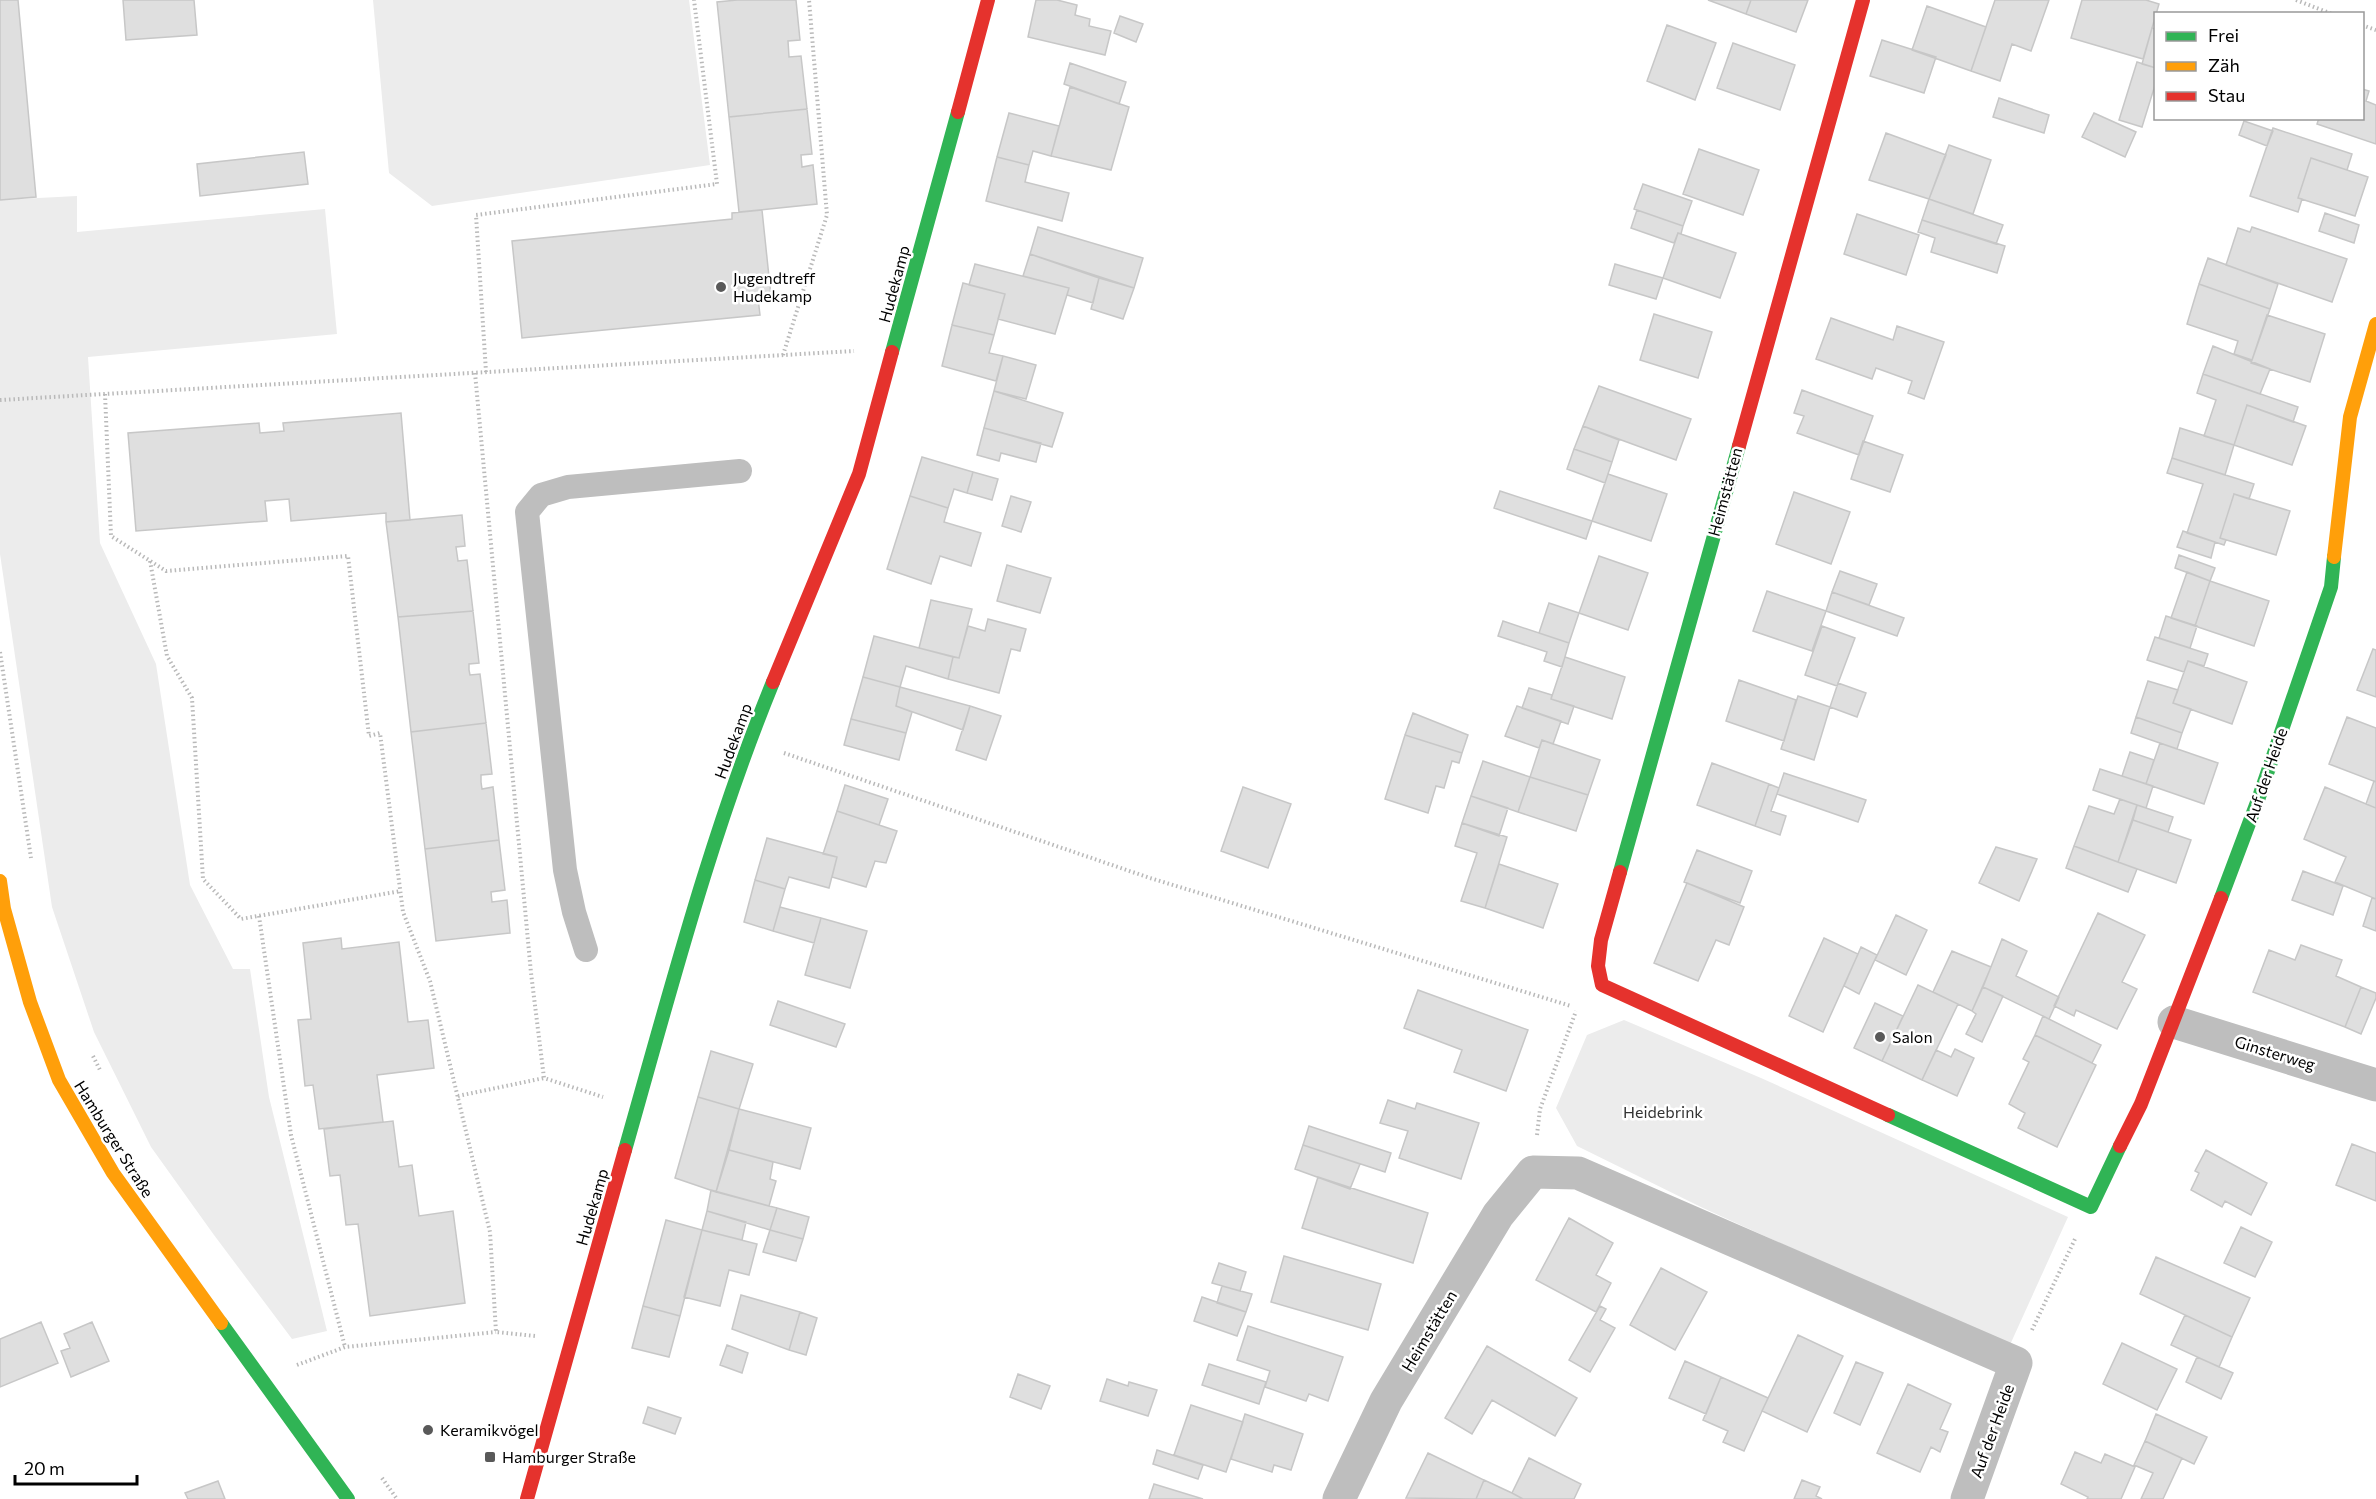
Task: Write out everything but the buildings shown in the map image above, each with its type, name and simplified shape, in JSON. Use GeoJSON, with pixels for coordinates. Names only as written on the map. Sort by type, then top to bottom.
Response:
{"type":"FeatureCollection","features":[{"type":"Feature","properties":{"kind":"street","name":"Hudekamp"},"geometry":{"type":"LineString","coordinates":[[527,1499],[694,905],[749,741],[859,474],[988,0]]}},
{"type":"Feature","properties":{"kind":"street","name":"Heimstätten"},"geometry":{"type":"LineString","coordinates":[[1863,0],[1601,940],[1598,966],[1602,986],[2091,1207]]}},
{"type":"Feature","properties":{"kind":"street","name":"Auf der Heide"},"geometry":{"type":"LineString","coordinates":[[2091,1207],[2141,1104],[2174,1022],[2259,797],[2331,587],[2350,417],[2376,324]]}},
{"type":"Feature","properties":{"kind":"street","name":"Hamburger Straße"},"geometry":{"type":"LineString","coordinates":[[0,881],[4,909],[30,1002],[59,1080],[113,1173],[348,1499]]}},
{"type":"Feature","properties":{"kind":"street","name":"Ginsterweg"},"geometry":{"type":"LineString","coordinates":[[2174,1022],[2376,1084]]}},
{"type":"Feature","properties":{"kind":"street","name":"Heimstätten"},"geometry":{"type":"LineString","coordinates":[[1339,1499],[1386,1401],[1498,1215],[1533,1172]]}},
{"type":"Feature","properties":{"kind":"street"},"geometry":{"type":"LineString","coordinates":[[1533,1172],[1578,1173],[2016,1363]]}},
{"type":"Feature","properties":{"kind":"street","name":"Auf der Heide"},"geometry":{"type":"LineString","coordinates":[[1967,1499],[2016,1363]]}},
{"type":"Feature","properties":{"kind":"lane"},"geometry":{"type":"LineString","coordinates":[[586,950],[574,912],[565,870],[527,512],[542,495],[568,487],[740,471]]}},
{"type":"Feature","properties":{"kind":"path"},"geometry":{"type":"LineString","coordinates":[[486,372],[476,215],[717,184],[694,0]]}},
{"type":"Feature","properties":{"kind":"path"},"geometry":{"type":"LineString","coordinates":[[783,355],[827,215],[809,0]]}},
{"type":"Feature","properties":{"kind":"path"},"geometry":{"type":"LineString","coordinates":[[2296,0],[2327,12]]}},
{"type":"Feature","properties":{"kind":"path"},"geometry":{"type":"LineString","coordinates":[[0,400],[893,349]]}},
{"type":"Feature","properties":{"kind":"path"},"geometry":{"type":"LineString","coordinates":[[105,394],[111,536],[166,571],[348,556],[369,736],[380,733],[403,912],[430,981],[490,1232],[496,1332]]}},
{"type":"Feature","properties":{"kind":"path"},"geometry":{"type":"LineString","coordinates":[[150,561],[168,656],[192,698],[203,879],[241,919],[401,891]]}},
{"type":"Feature","properties":{"kind":"path"},"geometry":{"type":"LineString","coordinates":[[0,652],[31,862]]}},
{"type":"Feature","properties":{"kind":"path"},"geometry":{"type":"LineString","coordinates":[[749,741],[1150,878],[1578,1007],[1540,1109],[1533,1172]]}},
{"type":"Feature","properties":{"kind":"path"},"geometry":{"type":"LineString","coordinates":[[259,916],[291,1135],[345,1347]]}},
{"type":"Feature","properties":{"kind":"path"},"geometry":{"type":"LineString","coordinates":[[89,1047],[105,1079]]}},
{"type":"Feature","properties":{"kind":"path"},"geometry":{"type":"LineString","coordinates":[[458,1096],[544,1078]]}},
{"type":"Feature","properties":{"kind":"path"},"geometry":{"type":"LineString","coordinates":[[2016,1363],[2091,1207]]}},
{"type":"Feature","properties":{"kind":"path"},"geometry":{"type":"LineString","coordinates":[[297,1365],[345,1347],[496,1332],[571,1341]]}},
{"type":"Feature","properties":{"kind":"path"},"geometry":{"type":"LineString","coordinates":[[290,1356],[304,1374]]}},
{"type":"Feature","properties":{"kind":"path"},"geometry":{"type":"LineString","coordinates":[[376,1470],[397,1499]]}},
{"type":"Feature","properties":{"kind":"green space"},"geometry":{"type":"Polygon","coordinates":[[[373,0],[689,0],[710,165],[432,206],[389,173],[373,0]]]}},
{"type":"Feature","properties":{"kind":"green space"},"geometry":{"type":"Polygon","coordinates":[[[77,196],[77,232],[325,209],[337,334],[88,357],[100,543],[156,664],[190,885],[233,969],[250,969],[269,1097],[327,1331],[292,1339],[151,1147],[94,1032],[52,907],[0,554],[0,200],[77,196]]]}},
{"type":"Feature","properties":{"kind":"green space","name":"Heidebrink"},"geometry":{"type":"Polygon","coordinates":[[[1624,1020],[1761,1078],[2068,1217],[2009,1347],[1703,1208],[1577,1146],[1556,1108],[1587,1035],[1624,1020]]]}},
{"type":"Feature","properties":{"kind":"traffic: fast"},"geometry":{"type":"LineString","coordinates":[[892,352],[958,112]]}},
{"type":"Feature","properties":{"kind":"traffic: fast"},"geometry":{"type":"LineString","coordinates":[[1620,872],[1739,446]]}},
{"type":"Feature","properties":{"kind":"traffic: fast"},"geometry":{"type":"LineString","coordinates":[[2221,898],[2259,797],[2331,587],[2334,557]]}},
{"type":"Feature","properties":{"kind":"traffic: fast"},"geometry":{"type":"LineString","coordinates":[[625,1150],[675,972],[711,855],[773,682]]}},
{"type":"Feature","properties":{"kind":"traffic: fast"},"geometry":{"type":"LineString","coordinates":[[1888,1115],[2091,1207],[2120,1146]]}},
{"type":"Feature","properties":{"kind":"traffic: fast"},"geometry":{"type":"LineString","coordinates":[[221,1323],[348,1499]]}},
{"type":"Feature","properties":{"kind":"traffic: slow"},"geometry":{"type":"LineString","coordinates":[[2334,557],[2350,417],[2376,324]]}},
{"type":"Feature","properties":{"kind":"traffic: slow"},"geometry":{"type":"LineString","coordinates":[[0,881],[4,909],[30,1002],[59,1080],[113,1173],[221,1323]]}},
{"type":"Feature","properties":{"kind":"traffic: jam"},"geometry":{"type":"LineString","coordinates":[[958,112],[988,0]]}},
{"type":"Feature","properties":{"kind":"traffic: jam"},"geometry":{"type":"LineString","coordinates":[[1739,446],[1863,0]]}},
{"type":"Feature","properties":{"kind":"traffic: jam"},"geometry":{"type":"LineString","coordinates":[[773,682],[859,474],[892,352]]}},
{"type":"Feature","properties":{"kind":"traffic: jam"},"geometry":{"type":"LineString","coordinates":[[1620,872],[1601,940],[1598,966],[1602,985],[1888,1115]]}},
{"type":"Feature","properties":{"kind":"traffic: jam"},"geometry":{"type":"LineString","coordinates":[[2120,1146],[2141,1104],[2221,898]]}},
{"type":"Feature","properties":{"kind":"traffic: jam"},"geometry":{"type":"LineString","coordinates":[[527,1499],[625,1150]]}},
{"type":"Feature","properties":{"kind":"place","name":"Jugendtreff Hudekamp"},"geometry":{"type":"Point","coordinates":[721,287]}},
{"type":"Feature","properties":{"kind":"place","name":"Salon"},"geometry":{"type":"Point","coordinates":[1880,1037]}},
{"type":"Feature","properties":{"kind":"place","name":"Keramikvögel"},"geometry":{"type":"Point","coordinates":[428,1430]}},
{"type":"Feature","properties":{"kind":"place","name":"Hamburger Straße"},"geometry":{"type":"Point","coordinates":[490,1457]}}]}
